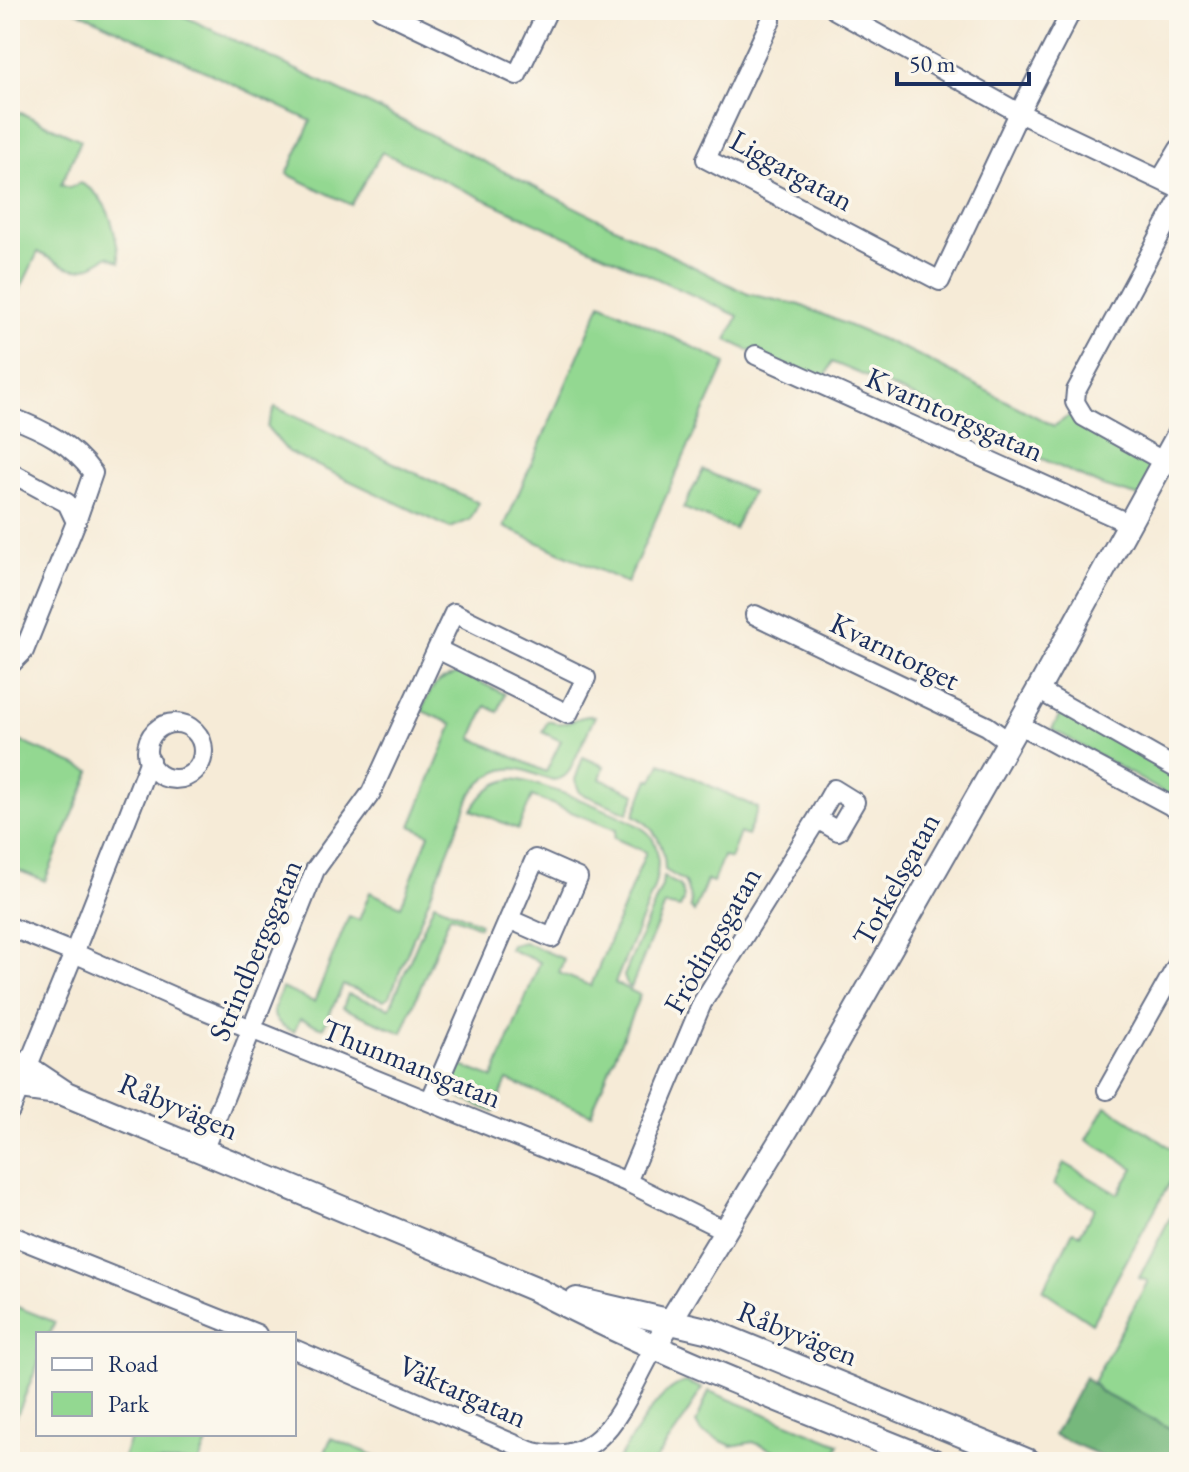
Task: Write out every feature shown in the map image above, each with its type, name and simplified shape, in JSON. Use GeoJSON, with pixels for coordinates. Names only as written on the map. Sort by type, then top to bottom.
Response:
{"type":"FeatureCollection","features":[{"type":"Feature","properties":{"kind":"main road","name":"Råbyvägen"},"geometry":{"type":"LineString","coordinates":[[17,1074],[533,1288],[654,1348],[934,1462]]}},
{"type":"Feature","properties":{"kind":"main road","name":"Råbyvägen"},"geometry":{"type":"LineString","coordinates":[[533,1288],[710,1331],[1029,1462]]}},
{"type":"Feature","properties":{"kind":"street"},"geometry":{"type":"LineString","coordinates":[[381,10],[517,75],[548,10]]}},
{"type":"Feature","properties":{"kind":"street"},"geometry":{"type":"LineString","coordinates":[[754,10],[773,15]]}},
{"type":"Feature","properties":{"kind":"street"},"geometry":{"type":"LineString","coordinates":[[835,10],[859,16],[1019,113],[1179,189]]}},
{"type":"Feature","properties":{"kind":"street"},"geometry":{"type":"LineString","coordinates":[[1019,113],[1072,10]]}},
{"type":"Feature","properties":{"kind":"street","name":"Liggargatan"},"geometry":{"type":"LineString","coordinates":[[773,15],[706,159],[940,281],[1019,113]]}},
{"type":"Feature","properties":{"kind":"street"},"geometry":{"type":"LineString","coordinates":[[1161,179],[1179,149]]}},
{"type":"Feature","properties":{"kind":"street"},"geometry":{"type":"LineString","coordinates":[[1163,461],[1084,417],[1075,402],[1076,391],[1179,200]]}},
{"type":"Feature","properties":{"kind":"street","name":"Kvarntorgsgatan"},"geometry":{"type":"LineString","coordinates":[[756,355],[1130,524]]}},
{"type":"Feature","properties":{"kind":"street"},"geometry":{"type":"LineString","coordinates":[[10,417],[32,425],[78,452],[93,473],[24,651],[10,665]]}},
{"type":"Feature","properties":{"kind":"street","name":"Torkelsgatan"},"geometry":{"type":"LineString","coordinates":[[654,1348],[800,1108],[1038,690],[1179,433]]}},
{"type":"Feature","properties":{"kind":"street"},"geometry":{"type":"LineString","coordinates":[[10,472],[67,503],[76,522]]}},
{"type":"Feature","properties":{"kind":"street","name":"Strindbergsgatan"},"geometry":{"type":"LineString","coordinates":[[203,1151],[315,870],[371,793],[437,649],[454,613],[586,678],[568,714],[437,649]]}},
{"type":"Feature","properties":{"kind":"street","name":"Kvarntorget"},"geometry":{"type":"LineString","coordinates":[[755,615],[987,726],[1013,732],[1179,810]]}},
{"type":"Feature","properties":{"kind":"street"},"geometry":{"type":"LineString","coordinates":[[1038,690],[1179,770]]}},
{"type":"Feature","properties":{"kind":"street"},"geometry":{"type":"LineString","coordinates":[[10,1111],[17,1074],[74,953],[150,760]]}},
{"type":"Feature","properties":{"kind":"street","name":"Frödingsgatan"},"geometry":{"type":"LineString","coordinates":[[627,1182],[702,1003],[817,819]]}},
{"type":"Feature","properties":{"kind":"street"},"geometry":{"type":"LineString","coordinates":[[430,1101],[509,919]]}},
{"type":"Feature","properties":{"kind":"street","name":"Thunmansgatan"},"geometry":{"type":"LineString","coordinates":[[10,927],[627,1182],[726,1231]]}},
{"type":"Feature","properties":{"kind":"street"},"geometry":{"type":"LineString","coordinates":[[1107,1090],[1179,962]]}},
{"type":"Feature","properties":{"kind":"street"},"geometry":{"type":"LineString","coordinates":[[10,1235],[252,1332]]}},
{"type":"Feature","properties":{"kind":"street","name":"Väktargatan"},"geometry":{"type":"LineString","coordinates":[[296,1350],[530,1451],[560,1458],[586,1451],[610,1429],[654,1348]]}},
{"type":"Feature","properties":{"kind":"green space"},"geometry":{"type":"Polygon","coordinates":[[[75,10],[171,10],[377,108],[748,294],[800,305],[912,352],[1054,426],[1078,410],[1163,461],[1144,498],[1102,486],[1029,453],[1027,444],[832,362],[822,385],[727,340],[738,316],[382,152],[351,205],[287,174],[311,121],[75,10]]]}},
{"type":"Feature","properties":{"kind":"green space"},"geometry":{"type":"Polygon","coordinates":[[[10,108],[81,140],[61,185],[69,188],[80,183],[99,197],[110,216],[120,262],[108,256],[88,267],[73,269],[38,252],[18,294],[10,290],[10,108]]]}},
{"type":"Feature","properties":{"kind":"green space"},"geometry":{"type":"Polygon","coordinates":[[[601,303],[726,363],[627,583],[504,527],[601,303]]]}},
{"type":"Feature","properties":{"kind":"green space"},"geometry":{"type":"Polygon","coordinates":[[[275,407],[479,503],[470,520],[450,528],[288,452],[267,427],[275,407]]]}},
{"type":"Feature","properties":{"kind":"green space"},"geometry":{"type":"Polygon","coordinates":[[[703,470],[752,492],[734,529],[683,508],[703,470]]]}},
{"type":"Feature","properties":{"kind":"green space"},"geometry":{"type":"Polygon","coordinates":[[[461,673],[505,694],[498,712],[486,706],[472,738],[546,772],[561,741],[542,732],[548,721],[561,723],[595,716],[565,776],[553,780],[519,769],[505,770],[486,779],[471,794],[390,996],[384,1000],[343,985],[323,1028],[300,1019],[294,1032],[279,1024],[274,1015],[282,988],[314,1002],[349,916],[359,920],[370,892],[401,906],[429,834],[411,826],[453,724],[422,711],[435,685],[461,673]]]}},
{"type":"Feature","properties":{"kind":"green space"},"geometry":{"type":"Polygon","coordinates":[[[1063,709],[1179,776],[1179,801],[1052,729],[1063,709]]]}},
{"type":"Feature","properties":{"kind":"green space"},"geometry":{"type":"Polygon","coordinates":[[[10,737],[91,771],[45,881],[10,867],[10,737]]]}},
{"type":"Feature","properties":{"kind":"green space"},"geometry":{"type":"Polygon","coordinates":[[[583,757],[604,766],[600,779],[636,794],[628,813],[580,793],[575,780],[583,757]]]}},
{"type":"Feature","properties":{"kind":"green space"},"geometry":{"type":"Polygon","coordinates":[[[661,763],[758,808],[747,836],[740,833],[730,859],[723,856],[713,882],[707,880],[694,912],[685,882],[665,870],[657,838],[648,825],[634,815],[649,779],[653,780],[661,763]]]}},
{"type":"Feature","properties":{"kind":"green space"},"geometry":{"type":"Polygon","coordinates":[[[513,779],[564,793],[628,820],[651,836],[657,849],[653,891],[615,983],[640,995],[591,1114],[507,1080],[494,1112],[460,1098],[453,1086],[460,1059],[464,1060],[462,1066],[493,1078],[540,962],[509,949],[511,945],[524,942],[564,959],[559,973],[591,986],[646,852],[614,838],[616,830],[532,796],[518,829],[472,810],[489,789],[513,779]]]}},
{"type":"Feature","properties":{"kind":"green space"},"geometry":{"type":"Polygon","coordinates":[[[663,877],[679,885],[683,902],[680,908],[665,905],[631,988],[624,976],[663,877]]]}},
{"type":"Feature","properties":{"kind":"green space"},"geometry":{"type":"Polygon","coordinates":[[[434,903],[480,923],[479,927],[450,915],[402,1033],[343,1008],[348,994],[390,1008],[434,903]]]}},
{"type":"Feature","properties":{"kind":"green space"},"geometry":{"type":"Polygon","coordinates":[[[1106,1106],[1179,1153],[1179,1166],[1092,1323],[1043,1290],[1073,1231],[1080,1234],[1095,1208],[1054,1185],[1064,1163],[1118,1194],[1134,1168],[1087,1140],[1106,1106]]]}},
{"type":"Feature","properties":{"kind":"green space"},"geometry":{"type":"Polygon","coordinates":[[[1179,1200],[1179,1433],[1102,1393],[1093,1382],[1148,1281],[1139,1278],[1179,1200]]]}},
{"type":"Feature","properties":{"kind":"green space"},"geometry":{"type":"Polygon","coordinates":[[[10,1304],[55,1322],[51,1332],[36,1332],[36,1369],[10,1432],[10,1304]]]}},
{"type":"Feature","properties":{"kind":"green space"},"geometry":{"type":"Polygon","coordinates":[[[1085,1377],[1102,1393],[1179,1433],[1179,1462],[1116,1462],[1054,1435],[1085,1377]]]}},
{"type":"Feature","properties":{"kind":"green space"},"geometry":{"type":"Polygon","coordinates":[[[686,1382],[702,1388],[654,1462],[616,1462],[656,1403],[676,1386],[686,1382]]]}},
{"type":"Feature","properties":{"kind":"green space"},"geometry":{"type":"Polygon","coordinates":[[[709,1391],[839,1444],[833,1462],[803,1462],[753,1442],[732,1446],[701,1432],[696,1423],[709,1391]]]}},
{"type":"Feature","properties":{"kind":"green space"},"geometry":{"type":"Polygon","coordinates":[[[131,1436],[210,1436],[199,1462],[121,1462],[131,1436]]]}},
{"type":"Feature","properties":{"kind":"green space"},"geometry":{"type":"Polygon","coordinates":[[[331,1438],[386,1460],[386,1462],[321,1462],[331,1438]]]}}]}
